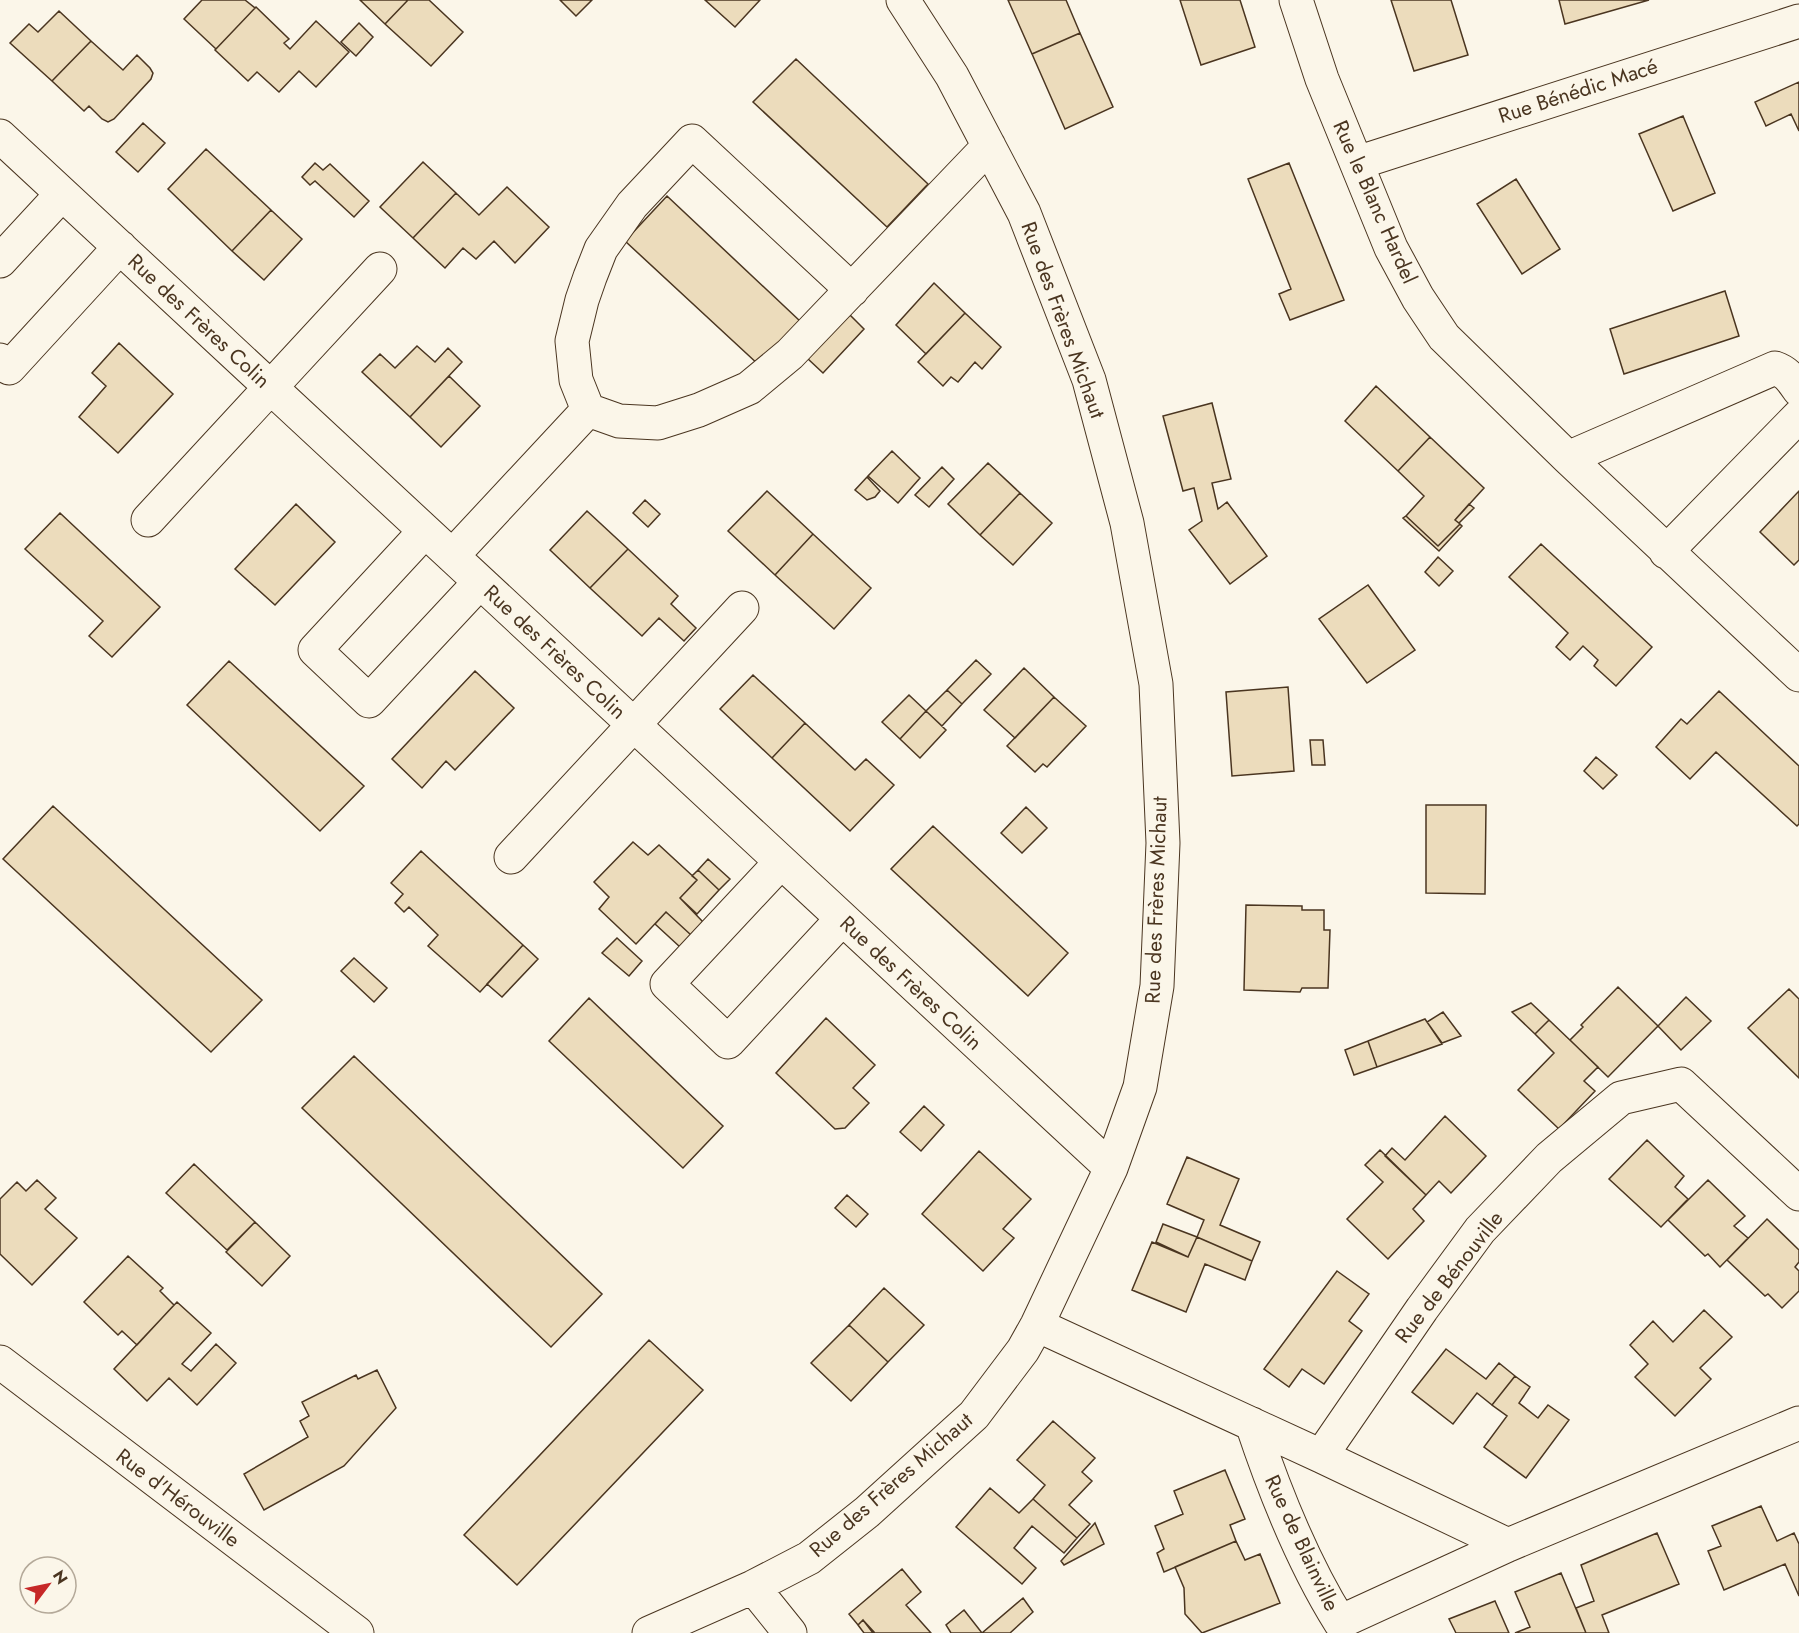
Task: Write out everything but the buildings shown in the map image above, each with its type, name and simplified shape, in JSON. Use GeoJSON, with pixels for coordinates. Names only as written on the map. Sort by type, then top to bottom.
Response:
{"type":"FeatureCollection","features":[{"type":"Feature","properties":{"kind":"street","name":"Rue des Frères Michaut"},"geometry":{"type":"LineString","coordinates":[[649,1633],[753,1587],[809,1558],[911,1473],[974,1415],[1023,1350],[1037,1325],[1111,1168],[1140,1087],[1157,986],[1163,843],[1156,684],[1127,523],[1089,380],[1024,213],[952,76],[903,0]]}},
{"type":"Feature","properties":{"kind":"street","name":"Rue le Blanc Hardel"},"geometry":{"type":"LineString","coordinates":[[1296,0],[1322,80],[1391,248],[1418,298],[1444,337],[1666,552],[1799,675]]}},
{"type":"Feature","properties":{"kind":"street","name":"Rue Bénédic Macé"},"geometry":{"type":"LineString","coordinates":[[1357,163],[1799,21]]}},
{"type":"Feature","properties":{"kind":"street","name":"Rue des Frères Colin"},"geometry":{"type":"LineString","coordinates":[[0,136],[1111,1168]]}},
{"type":"Feature","properties":{"kind":"street"},"geometry":{"type":"LineString","coordinates":[[852,290],[692,141],[632,206],[601,249],[582,300],[572,341],[576,380],[588,410],[619,421],[658,423],[721,401],[749,388],[790,354],[852,290],[989,146]]}},
{"type":"Feature","properties":{"kind":"street"},"geometry":{"type":"LineString","coordinates":[[0,261],[62,194]]}},
{"type":"Feature","properties":{"kind":"street"},"geometry":{"type":"LineString","coordinates":[[0,360],[9,368],[120,247]]}},
{"type":"Feature","properties":{"kind":"street"},"geometry":{"type":"LineString","coordinates":[[148,520],[380,269]]}},
{"type":"Feature","properties":{"kind":"street"},"geometry":{"type":"LineString","coordinates":[[1568,458],[1775,368],[1791,378],[1799,390]]}},
{"type":"Feature","properties":{"kind":"street"},"geometry":{"type":"LineString","coordinates":[[452,556],[588,410]]}},
{"type":"Feature","properties":{"kind":"street"},"geometry":{"type":"LineString","coordinates":[[1666,552],[1799,416]]}},
{"type":"Feature","properties":{"kind":"street"},"geometry":{"type":"LineString","coordinates":[[425,531],[315,650],[369,701],[480,582]]}},
{"type":"Feature","properties":{"kind":"street"},"geometry":{"type":"LineString","coordinates":[[511,857],[742,608]]}},
{"type":"Feature","properties":{"kind":"street"},"geometry":{"type":"LineString","coordinates":[[781,862],[667,984],[728,1042],[842,919]]}},
{"type":"Feature","properties":{"kind":"street","name":"Rue de Bénouville"},"geometry":{"type":"LineString","coordinates":[[1321,1456],[1422,1309],[1480,1230],[1549,1158],[1621,1098],[1681,1084],[1799,1194]]}},
{"type":"Feature","properties":{"kind":"street","name":"Rue de Blainville"},"geometry":{"type":"LineString","coordinates":[[1037,1325],[1508,1545]]}},
{"type":"Feature","properties":{"kind":"street","name":"Rue d'Hérouville"},"geometry":{"type":"LineString","coordinates":[[0,1362],[357,1633]]}},
{"type":"Feature","properties":{"kind":"street","name":"Rue de Blainville"},"geometry":{"type":"LineString","coordinates":[[1252,1424],[1265,1462],[1319,1589],[1327,1628],[1508,1545],[1799,1423]]}},
{"type":"Feature","properties":{"kind":"street"},"geometry":{"type":"LineString","coordinates":[[753,1587],[790,1633]]}}]}
